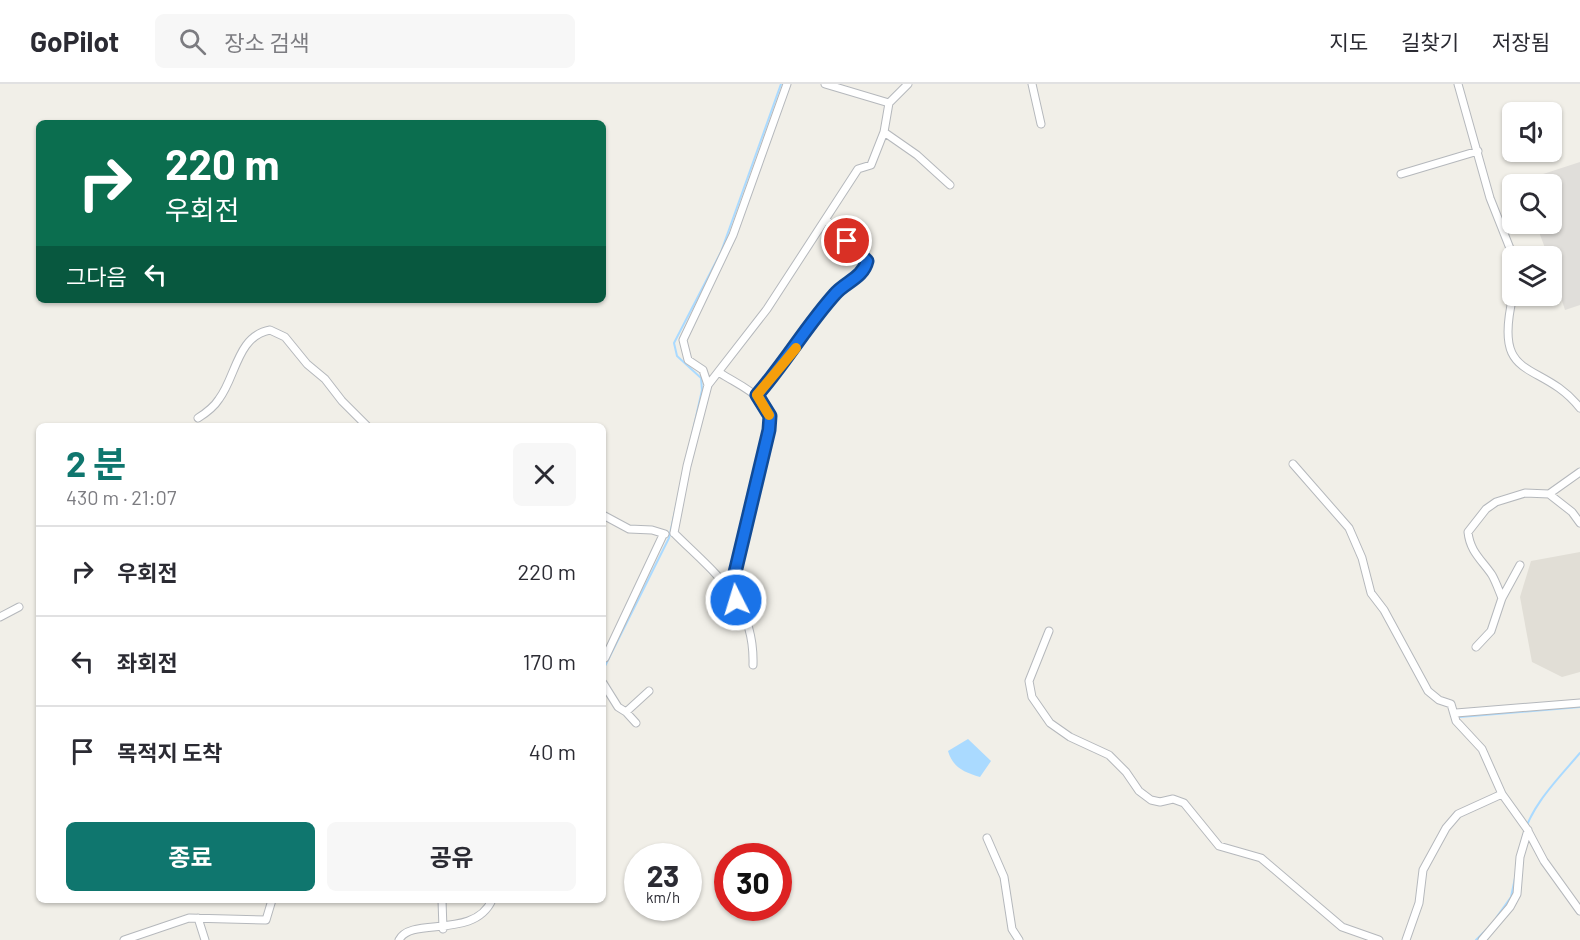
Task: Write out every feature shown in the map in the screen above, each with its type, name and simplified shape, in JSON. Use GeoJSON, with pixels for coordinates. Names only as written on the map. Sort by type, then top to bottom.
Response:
{"type":"FeatureCollection","features":[{"type":"Feature","properties":{"kind":"street"},"geometry":{"type":"LineString","coordinates":[[708,385],[703,370],[688,360],[683,340],[733,235],[787,84]]}},
{"type":"Feature","properties":{"kind":"street"},"geometry":{"type":"LineString","coordinates":[[825,84],[889,103]]}},
{"type":"Feature","properties":{"kind":"street"},"geometry":{"type":"LineString","coordinates":[[606,654],[669,534],[708,385],[720,373],[767,309],[858,169],[871,165],[884,132],[889,103],[908,84]]}},
{"type":"Feature","properties":{"kind":"street"},"geometry":{"type":"LineString","coordinates":[[1032,84],[1041,124]]}},
{"type":"Feature","properties":{"kind":"street"},"geometry":{"type":"LineString","coordinates":[[1458,84],[1490,198],[1509,246]]}},
{"type":"Feature","properties":{"kind":"street"},"geometry":{"type":"LineString","coordinates":[[884,132],[917,155],[950,185]]}},
{"type":"Feature","properties":{"kind":"street"},"geometry":{"type":"LineString","coordinates":[[1401,174],[1478,151]]}},
{"type":"Feature","properties":{"kind":"street"},"geometry":{"type":"LineString","coordinates":[[757,395],[836,292],[865,268],[867,261],[826,219]]}},
{"type":"Feature","properties":{"kind":"street"},"geometry":{"type":"LineString","coordinates":[[1511,306],[1507,330],[1514,358],[1529,372],[1560,388],[1580,408]]}},
{"type":"Feature","properties":{"kind":"street"},"geometry":{"type":"LineString","coordinates":[[198,418],[218,401],[243,349],[257,335],[270,330],[285,337],[307,364],[325,379],[342,401],[364,423]]}},
{"type":"Feature","properties":{"kind":"street"},"geometry":{"type":"LineString","coordinates":[[718,594],[733,581],[769,430],[770,416],[757,395],[720,373]]}},
{"type":"Feature","properties":{"kind":"street"},"geometry":{"type":"LineString","coordinates":[[1293,464],[1349,528],[1362,558],[1371,593],[1384,610],[1428,690],[1450,704],[1456,713],[1456,721],[1482,749],[1502,794],[1523,822],[1544,861],[1580,911]]}},
{"type":"Feature","properties":{"kind":"street"},"geometry":{"type":"LineString","coordinates":[[1502,598],[1492,576],[1475,554],[1468,532],[1486,509],[1496,502],[1515,494],[1549,494],[1580,472]]}},
{"type":"Feature","properties":{"kind":"street"},"geometry":{"type":"LineString","coordinates":[[1549,494],[1572,512],[1580,523]]}},
{"type":"Feature","properties":{"kind":"street"},"geometry":{"type":"LineString","coordinates":[[606,517],[629,529],[652,530],[669,534],[729,586],[752,633],[753,665]]}},
{"type":"Feature","properties":{"kind":"street"},"geometry":{"type":"LineString","coordinates":[[1476,647],[1491,631],[1502,598],[1520,565]]}},
{"type":"Feature","properties":{"kind":"street"},"geometry":{"type":"LineString","coordinates":[[0,617],[19,607]]}},
{"type":"Feature","properties":{"kind":"street"},"geometry":{"type":"LineString","coordinates":[[1049,631],[1029,681],[1032,697],[1050,723],[1064,734],[1108,755],[1126,772],[1139,791],[1151,800],[1160,802],[1173,799],[1184,803],[1195,813],[1219,846],[1261,858],[1342,927],[1379,940]]}},
{"type":"Feature","properties":{"kind":"street"},"geometry":{"type":"LineString","coordinates":[[606,687],[618,708],[626,712],[636,723]]}},
{"type":"Feature","properties":{"kind":"street"},"geometry":{"type":"LineString","coordinates":[[626,712],[649,690]]}},
{"type":"Feature","properties":{"kind":"street"},"geometry":{"type":"LineString","coordinates":[[1456,713],[1580,703]]}},
{"type":"Feature","properties":{"kind":"street"},"geometry":{"type":"LineString","coordinates":[[1406,940],[1419,903],[1423,870],[1446,828],[1458,814],[1502,794]]}},
{"type":"Feature","properties":{"kind":"street"},"geometry":{"type":"LineString","coordinates":[[1482,940],[1510,907],[1517,894],[1520,857],[1528,830]]}},
{"type":"Feature","properties":{"kind":"street"},"geometry":{"type":"LineString","coordinates":[[987,838],[1004,878],[1012,929],[1019,940]]}},
{"type":"Feature","properties":{"kind":"street"},"geometry":{"type":"LineString","coordinates":[[124,940],[189,918],[266,920],[271,903]]}},
{"type":"Feature","properties":{"kind":"street"},"geometry":{"type":"LineString","coordinates":[[442,903],[442,929]]}},
{"type":"Feature","properties":{"kind":"street"},"geometry":{"type":"LineString","coordinates":[[399,940],[402,935],[410,931],[455,928],[483,918],[490,903]]}},
{"type":"Feature","properties":{"kind":"street"},"geometry":{"type":"LineString","coordinates":[[198,918],[205,940]]}},
{"type":"Feature","properties":{"kind":"shaded area"},"geometry":{"type":"Polygon","coordinates":[[[1580,162],[1580,305],[1565,310],[1562,301],[1562,246],[1544,246],[1540,234],[1562,234],[1562,174],[1543,174],[1580,162]]]}},
{"type":"Feature","properties":{"kind":"shaded area"},"geometry":{"type":"Polygon","coordinates":[[[1580,552],[1580,672],[1562,677],[1532,662],[1520,597],[1531,561],[1580,552]]]}},
{"type":"Feature","properties":{"kind":"water"},"geometry":{"type":"Polygon","coordinates":[[[968,739],[991,761],[980,777],[960,768],[953,762],[948,751],[968,739]]]}},
{"type":"Feature","properties":{"kind":"waterway"},"geometry":{"type":"LineString","coordinates":[[606,664],[669,538],[702,390],[701,378],[677,356],[674,343],[721,252],[781,84]]}},
{"type":"Feature","properties":{"kind":"waterway"},"geometry":{"type":"LineString","coordinates":[[1460,717],[1580,707]]}},
{"type":"Feature","properties":{"kind":"waterway"},"geometry":{"type":"LineString","coordinates":[[1522,840],[1538,804],[1580,753]]}},
{"type":"Feature","properties":{"kind":"waterway"},"geometry":{"type":"LineString","coordinates":[[1496,918],[1511,897],[1515,878]]}},
{"type":"Feature","properties":{"kind":"waterway"},"geometry":{"type":"LineString","coordinates":[[1476,940],[1487,929]]}},
{"type":"Feature","properties":{"kind":"slow traffic"},"geometry":{"type":"LineString","coordinates":[[769,415],[757,395],[796,348]]}},
{"type":"Feature","properties":{"kind":"route"},"geometry":{"type":"LineString","coordinates":[[736,600],[729,586],[733,581],[741,536],[769,430],[770,416],[757,395],[836,292],[865,268],[867,261],[847,241]]}}]}
